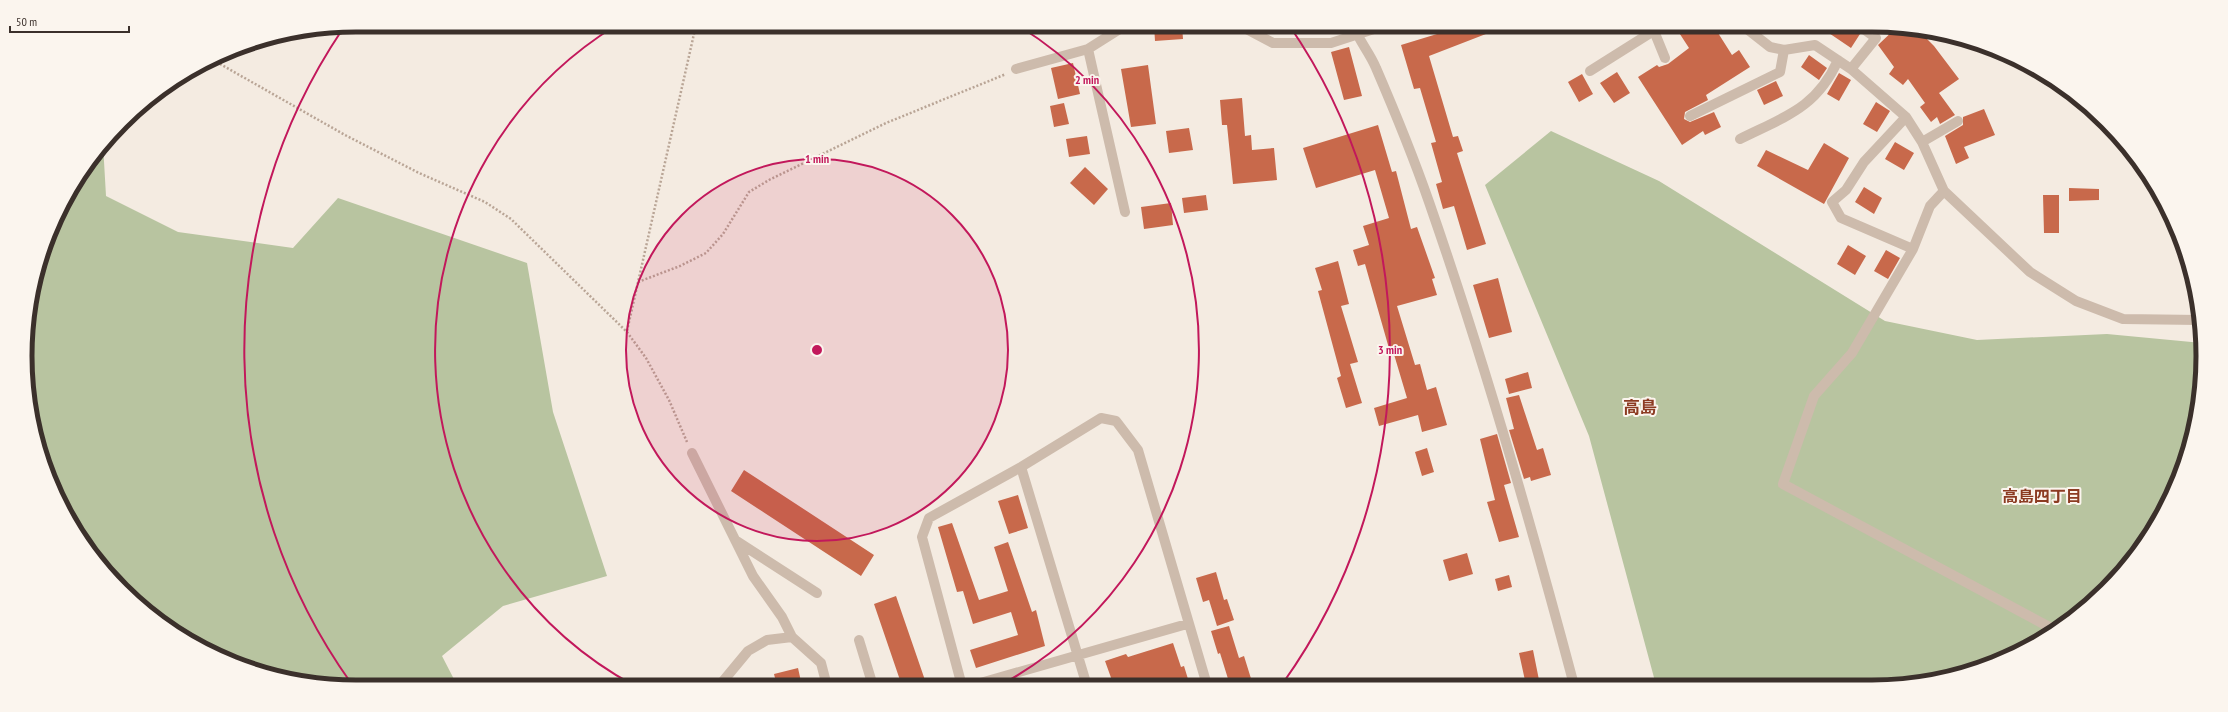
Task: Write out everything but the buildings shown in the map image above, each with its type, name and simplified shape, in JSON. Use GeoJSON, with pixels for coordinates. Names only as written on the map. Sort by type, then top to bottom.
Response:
{"type":"FeatureCollection","features":[{"type":"Feature","properties":{"kind":"street"},"geometry":{"type":"LineString","coordinates":[[1016,70],[1088,49],[1115,32]]}},
{"type":"Feature","properties":{"kind":"street"},"geometry":{"type":"LineString","coordinates":[[1252,32],[1273,43],[1331,43],[1366,32]]}},
{"type":"Feature","properties":{"kind":"street"},"geometry":{"type":"LineString","coordinates":[[1356,32],[1375,65],[1429,201],[1472,332],[1534,539],[1573,680]]}},
{"type":"Feature","properties":{"kind":"street"},"geometry":{"type":"LineString","coordinates":[[1590,71],[1652,32]]}},
{"type":"Feature","properties":{"kind":"street"},"geometry":{"type":"LineString","coordinates":[[1654,32],[1665,58]]}},
{"type":"Feature","properties":{"kind":"street"},"geometry":{"type":"LineString","coordinates":[[1758,32],[1770,47],[1784,50],[1815,45],[1852,69],[1906,117],[1922,142],[1944,191],[2030,272],[2076,301],[2123,319],[2194,320]]}},
{"type":"Feature","properties":{"kind":"street"},"geometry":{"type":"LineString","coordinates":[[1852,69],[1876,38],[1868,32]]}},
{"type":"Feature","properties":{"kind":"street"},"geometry":{"type":"LineString","coordinates":[[1088,49],[1124,212]]}},
{"type":"Feature","properties":{"kind":"street"},"geometry":{"type":"LineString","coordinates":[[1690,116],[1780,72],[1784,50]]}},
{"type":"Feature","properties":{"kind":"street"},"geometry":{"type":"LineString","coordinates":[[1740,139],[1803,107],[1821,90],[1838,60]]}},
{"type":"Feature","properties":{"kind":"street"},"geometry":{"type":"LineString","coordinates":[[1906,117],[1864,162],[1846,190],[1832,202],[1841,218],[1913,249]]}},
{"type":"Feature","properties":{"kind":"street"},"geometry":{"type":"LineString","coordinates":[[1922,142],[1958,121]]}},
{"type":"Feature","properties":{"kind":"street"},"geometry":{"type":"LineString","coordinates":[[1944,191],[1930,206],[1913,249],[1852,353],[1814,396],[1783,484],[2048,627]]}},
{"type":"Feature","properties":{"kind":"street"},"geometry":{"type":"LineString","coordinates":[[960,680],[922,536],[929,518],[1021,467],[1101,418],[1116,421],[1138,450],[1187,624],[1205,680]]}},
{"type":"Feature","properties":{"kind":"street"},"geometry":{"type":"LineString","coordinates":[[692,453],[753,576],[782,617],[792,637],[821,663],[825,680]]}},
{"type":"Feature","properties":{"kind":"street"},"geometry":{"type":"LineString","coordinates":[[1021,467],[1085,680]]}},
{"type":"Feature","properties":{"kind":"street"},"geometry":{"type":"LineString","coordinates":[[735,540],[817,593]]}},
{"type":"Feature","properties":{"kind":"street"},"geometry":{"type":"LineString","coordinates":[[992,680],[1187,624]]}},
{"type":"Feature","properties":{"kind":"street"},"geometry":{"type":"LineString","coordinates":[[724,680],[748,651],[767,640],[792,637]]}},
{"type":"Feature","properties":{"kind":"street"},"geometry":{"type":"LineString","coordinates":[[859,640],[871,680]]}},
{"type":"Feature","properties":{"kind":"path"},"geometry":{"type":"LineString","coordinates":[[627,332],[694,32]]}},
{"type":"Feature","properties":{"kind":"path"},"geometry":{"type":"LineString","coordinates":[[218,63],[345,135],[419,174],[485,202],[511,218],[627,332],[646,358],[669,400],[692,453]]}},
{"type":"Feature","properties":{"kind":"path"},"geometry":{"type":"LineString","coordinates":[[638,282],[680,266],[706,253],[723,234],[749,192],[769,180],[886,123],[1016,70]]}},
{"type":"Feature","properties":{"kind":"green space"},"geometry":{"type":"Polygon","coordinates":[[[1551,131],[1659,181],[1885,321],[1977,340],[2107,334],[2195,342],[2195,377],[2190,419],[2179,460],[2163,499],[2153,518],[2129,553],[2116,570],[2086,600],[2034,637],[2015,647],[1976,663],[1935,674],[1893,679],[1655,680],[1589,436],[1485,185],[1551,131]]]}},
{"type":"Feature","properties":{"kind":"green space"},"geometry":{"type":"Polygon","coordinates":[[[104,153],[106,196],[178,232],[293,248],[338,198],[527,263],[553,412],[607,576],[503,606],[442,656],[454,680],[335,679],[293,674],[252,663],[213,647],[194,637],[142,600],[112,570],[87,536],[65,499],[49,460],[38,419],[32,356],[38,293],[49,252],[65,213],[75,194],[104,153]]]}},
{"type":"Feature","properties":{"kind":"district","name":"高島"},"geometry":{"type":"Point","coordinates":[1640,407]}},
{"type":"Feature","properties":{"kind":"district","name":"高島四丁目"},"geometry":{"type":"Point","coordinates":[2042,496]}}]}
